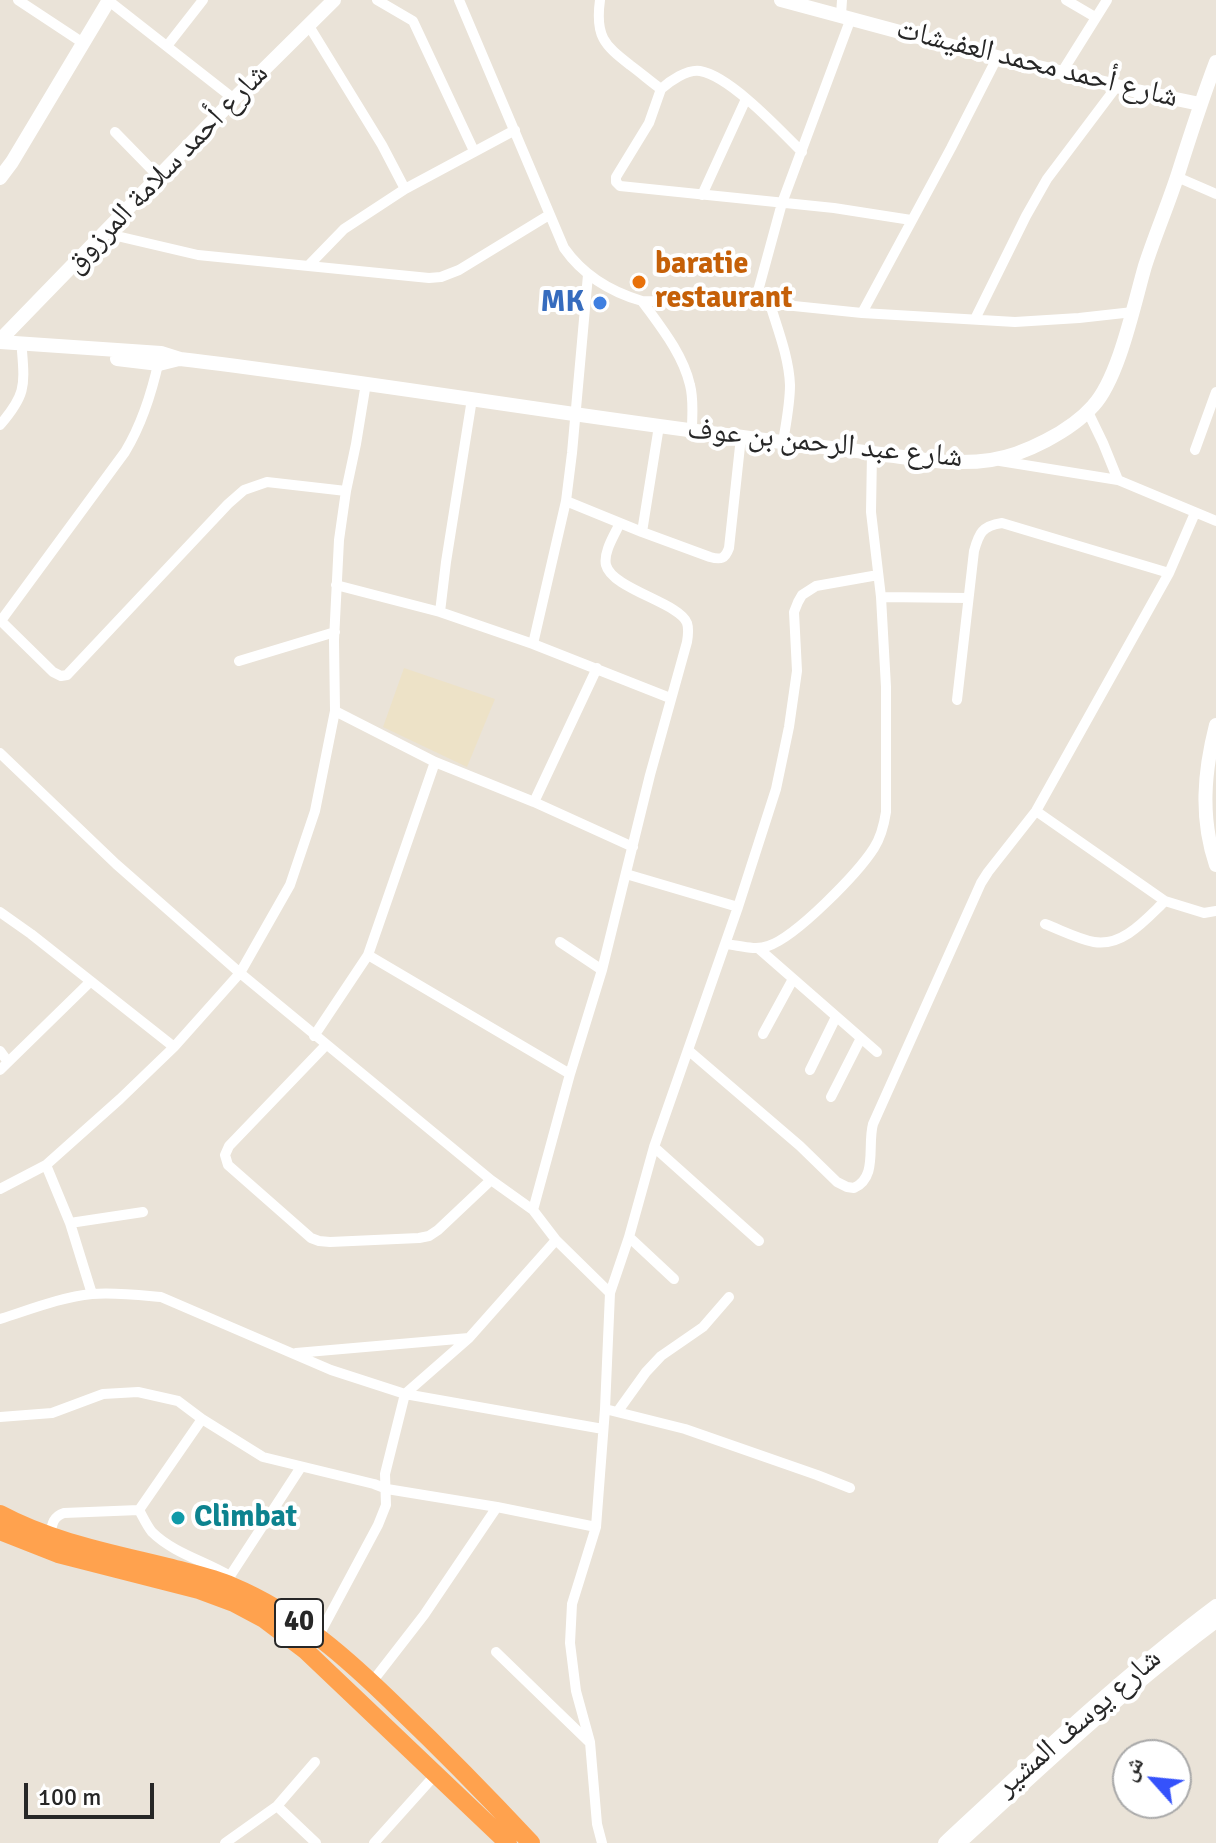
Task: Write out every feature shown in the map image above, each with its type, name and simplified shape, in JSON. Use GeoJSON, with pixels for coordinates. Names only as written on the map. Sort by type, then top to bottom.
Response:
{"type":"FeatureCollection","features":[{"type":"Feature","properties":{"kind":"highway","name":"40"},"geometry":{"type":"LineString","coordinates":[[0,1514],[50,1537],[231,1581],[274,1606],[318,1637],[372,1682],[531,1843]]}},
{"type":"Feature","properties":{"kind":"highway","name":"40"},"geometry":{"type":"LineString","coordinates":[[0,1531],[58,1554],[199,1590],[264,1619],[305,1650],[508,1843]]}},
{"type":"Feature","properties":{"kind":"street"},"geometry":{"type":"LineString","coordinates":[[18,0],[77,39]]}},
{"type":"Feature","properties":{"kind":"street"},"geometry":{"type":"LineString","coordinates":[[0,164],[100,0]]}},
{"type":"Feature","properties":{"kind":"street"},"geometry":{"type":"LineString","coordinates":[[0,178],[109,0],[234,99]]}},
{"type":"Feature","properties":{"kind":"street"},"geometry":{"type":"LineString","coordinates":[[167,46],[203,0]]}},
{"type":"Feature","properties":{"kind":"street","name":"شارع أحمد سلامة المرزوق"},"geometry":{"type":"LineString","coordinates":[[0,341],[158,176],[334,0]]}},
{"type":"Feature","properties":{"kind":"street"},"geometry":{"type":"LineString","coordinates":[[377,0],[415,24],[474,151]]}},
{"type":"Feature","properties":{"kind":"street"},"geometry":{"type":"LineString","coordinates":[[459,0],[564,248],[588,275],[630,298],[642,301],[755,302],[862,313],[1015,322],[1133,312]]}},
{"type":"Feature","properties":{"kind":"street"},"geometry":{"type":"LineString","coordinates":[[600,0],[600,29],[604,40],[611,50],[661,89]]}},
{"type":"Feature","properties":{"kind":"street","name":"شارع أحمد محمد العفيشات"},"geometry":{"type":"LineString","coordinates":[[781,0],[845,11],[952,46],[1200,104]]}},
{"type":"Feature","properties":{"kind":"street"},"geometry":{"type":"LineString","coordinates":[[1066,0],[1095,17]]}},
{"type":"Feature","properties":{"kind":"street"},"geometry":{"type":"LineString","coordinates":[[1062,72],[1107,0]]}},
{"type":"Feature","properties":{"kind":"street"},"geometry":{"type":"LineString","coordinates":[[755,302],[782,203],[802,152],[845,11]]}},
{"type":"Feature","properties":{"kind":"street"},"geometry":{"type":"LineString","coordinates":[[309,26],[382,145],[405,189]]}},
{"type":"Feature","properties":{"kind":"street"},"geometry":{"type":"LineString","coordinates":[[862,313],[998,56]]}},
{"type":"Feature","properties":{"kind":"street","name":"شارع عبد الرحمن بن عوف"},"geometry":{"type":"LineString","coordinates":[[0,350],[180,359],[741,437],[942,461],[992,460],[1039,444],[1072,425],[1097,402],[1107,386],[1216,62]]}},
{"type":"Feature","properties":{"kind":"street"},"geometry":{"type":"LineString","coordinates":[[802,152],[746,99],[712,75],[695,70],[661,89],[654,112],[618,173],[616,182],[625,187],[834,208],[911,220]]}},
{"type":"Feature","properties":{"kind":"street"},"geometry":{"type":"LineString","coordinates":[[975,319],[1047,179],[1117,86]]}},
{"type":"Feature","properties":{"kind":"street"},"geometry":{"type":"LineString","coordinates":[[702,195],[746,99]]}},
{"type":"Feature","properties":{"kind":"street"},"geometry":{"type":"LineString","coordinates":[[309,265],[344,229],[405,189],[515,130]]}},
{"type":"Feature","properties":{"kind":"street"},"geometry":{"type":"LineString","coordinates":[[115,132],[158,176]]}},
{"type":"Feature","properties":{"kind":"street"},"geometry":{"type":"LineString","coordinates":[[1177,177],[1216,194]]}},
{"type":"Feature","properties":{"kind":"street"},"geometry":{"type":"LineString","coordinates":[[104,233],[198,255],[441,277],[459,270],[549,215]]}},
{"type":"Feature","properties":{"kind":"street"},"geometry":{"type":"LineString","coordinates":[[533,644],[566,501],[588,275]]}},
{"type":"Feature","properties":{"kind":"street"},"geometry":{"type":"LineString","coordinates":[[642,301],[663,330],[690,383],[692,430]]}},
{"type":"Feature","properties":{"kind":"street"},"geometry":{"type":"LineString","coordinates":[[770,304],[789,375],[789,408],[783,442]]}},
{"type":"Feature","properties":{"kind":"street","name":"شارع عبد الرحمن بن عوف"},"geometry":{"type":"LineString","coordinates":[[0,341],[160,359]]}},
{"type":"Feature","properties":{"kind":"street"},"geometry":{"type":"LineString","coordinates":[[0,425],[22,393],[22,351]]}},
{"type":"Feature","properties":{"kind":"street"},"geometry":{"type":"LineString","coordinates":[[160,359],[134,438],[0,621],[53,672],[67,675],[244,490],[267,482],[346,491]]}},
{"type":"Feature","properties":{"kind":"street"},"geometry":{"type":"LineString","coordinates":[[0,1189],[46,1165],[174,1047],[240,973],[290,885],[315,811],[335,711],[339,540],[366,383]]}},
{"type":"Feature","properties":{"kind":"street"},"geometry":{"type":"LineString","coordinates":[[440,612],[472,399]]}},
{"type":"Feature","properties":{"kind":"street"},"geometry":{"type":"LineString","coordinates":[[1195,450],[1215,400]]}},
{"type":"Feature","properties":{"kind":"street"},"geometry":{"type":"LineString","coordinates":[[1088,412],[1118,480]]}},
{"type":"Feature","properties":{"kind":"street"},"geometry":{"type":"LineString","coordinates":[[642,532],[659,426]]}},
{"type":"Feature","properties":{"kind":"street"},"geometry":{"type":"LineString","coordinates":[[566,501],[716,559],[724,557],[729,548],[741,437]]}},
{"type":"Feature","properties":{"kind":"street"},"geometry":{"type":"LineString","coordinates":[[725,944],[767,947],[789,934],[835,894],[874,848],[883,828],[886,812],[886,687],[881,597],[871,512],[872,453]]}},
{"type":"Feature","properties":{"kind":"street"},"geometry":{"type":"LineString","coordinates":[[992,460],[1118,480],[1216,521]]}},
{"type":"Feature","properties":{"kind":"street"},"geometry":{"type":"LineString","coordinates":[[688,1050],[800,1146],[837,1182],[854,1188],[866,1180],[870,1170],[873,1124],[981,883],[1036,811],[1169,573],[1195,513]]}},
{"type":"Feature","properties":{"kind":"street"},"geometry":{"type":"LineString","coordinates":[[533,1210],[602,970],[650,775],[687,642],[688,624],[682,615],[625,584],[609,571],[606,556],[620,523]]}},
{"type":"Feature","properties":{"kind":"street"},"geometry":{"type":"LineString","coordinates":[[957,700],[974,551],[983,529],[1002,523],[1169,573]]}},
{"type":"Feature","properties":{"kind":"street"},"geometry":{"type":"LineString","coordinates":[[602,1843],[597,1824],[590,1742],[572,1664],[570,1619],[574,1596],[596,1527],[610,1293],[654,1147],[767,821],[783,758],[797,671],[794,612],[808,590],[816,586],[878,575]]}},
{"type":"Feature","properties":{"kind":"street"},"geometry":{"type":"LineString","coordinates":[[336,585],[440,612],[533,644],[670,698]]}},
{"type":"Feature","properties":{"kind":"street"},"geometry":{"type":"LineString","coordinates":[[881,597],[968,598]]}},
{"type":"Feature","properties":{"kind":"street"},"geometry":{"type":"LineString","coordinates":[[239,661],[335,632]]}},
{"type":"Feature","properties":{"kind":"street"},"geometry":{"type":"LineString","coordinates":[[534,802],[597,668]]}},
{"type":"Feature","properties":{"kind":"street"},"geometry":{"type":"LineString","coordinates":[[335,711],[435,762],[633,847]]}},
{"type":"Feature","properties":{"kind":"street"},"geometry":{"type":"LineString","coordinates":[[1216,725],[1207,759],[1204,802],[1209,845],[1216,865]]}},
{"type":"Feature","properties":{"kind":"street"},"geometry":{"type":"LineString","coordinates":[[0,753],[116,864],[240,973],[491,1180],[533,1210],[556,1240],[610,1293]]}},
{"type":"Feature","properties":{"kind":"street"},"geometry":{"type":"LineString","coordinates":[[314,1036],[368,955],[435,762]]}},
{"type":"Feature","properties":{"kind":"street"},"geometry":{"type":"LineString","coordinates":[[1036,811],[1165,901],[1204,913],[1216,911]]}},
{"type":"Feature","properties":{"kind":"street"},"geometry":{"type":"LineString","coordinates":[[626,874],[738,907]]}},
{"type":"Feature","properties":{"kind":"street"},"geometry":{"type":"LineString","coordinates":[[1045,924],[1096,943],[1115,940],[1132,931],[1165,901]]}},
{"type":"Feature","properties":{"kind":"street"},"geometry":{"type":"LineString","coordinates":[[0,912],[174,1047]]}},
{"type":"Feature","properties":{"kind":"street"},"geometry":{"type":"LineString","coordinates":[[560,942],[602,970]]}},
{"type":"Feature","properties":{"kind":"street"},"geometry":{"type":"LineString","coordinates":[[758,948],[877,1052]]}},
{"type":"Feature","properties":{"kind":"street"},"geometry":{"type":"LineString","coordinates":[[368,955],[570,1074]]}},
{"type":"Feature","properties":{"kind":"street"},"geometry":{"type":"LineString","coordinates":[[763,1034],[793,979]]}},
{"type":"Feature","properties":{"kind":"street"},"geometry":{"type":"LineString","coordinates":[[0,1051],[4,1066],[90,982]]}},
{"type":"Feature","properties":{"kind":"street"},"geometry":{"type":"LineString","coordinates":[[810,1070],[836,1017]]}},
{"type":"Feature","properties":{"kind":"street"},"geometry":{"type":"LineString","coordinates":[[831,1097],[861,1038]]}},
{"type":"Feature","properties":{"kind":"street"},"geometry":{"type":"LineString","coordinates":[[326,1045],[229,1146],[225,1155],[228,1165],[311,1238],[330,1242],[429,1236],[491,1180]]}},
{"type":"Feature","properties":{"kind":"street"},"geometry":{"type":"LineString","coordinates":[[654,1147],[759,1241]]}},
{"type":"Feature","properties":{"kind":"street"},"geometry":{"type":"LineString","coordinates":[[46,1165],[70,1223],[92,1294]]}},
{"type":"Feature","properties":{"kind":"street"},"geometry":{"type":"LineString","coordinates":[[70,1223],[143,1212]]}},
{"type":"Feature","properties":{"kind":"street"},"geometry":{"type":"LineString","coordinates":[[629,1237],[674,1279]]}},
{"type":"Feature","properties":{"kind":"street"},"geometry":{"type":"LineString","coordinates":[[318,1637],[386,1505],[385,1474],[405,1394],[469,1338],[556,1240]]}},
{"type":"Feature","properties":{"kind":"street"},"geometry":{"type":"LineString","coordinates":[[0,1319],[42,1305],[92,1294],[161,1297],[331,1370],[405,1394],[603,1429]]}},
{"type":"Feature","properties":{"kind":"street"},"geometry":{"type":"LineString","coordinates":[[618,1411],[661,1356],[703,1327],[729,1297]]}},
{"type":"Feature","properties":{"kind":"street"},"geometry":{"type":"LineString","coordinates":[[291,1354],[469,1338]]}},
{"type":"Feature","properties":{"kind":"street"},"geometry":{"type":"LineString","coordinates":[[0,1417],[52,1413],[103,1394],[138,1392],[178,1401],[263,1457],[387,1489],[596,1527]]}},
{"type":"Feature","properties":{"kind":"street"},"geometry":{"type":"LineString","coordinates":[[605,1409],[685,1429],[850,1488]]}},
{"type":"Feature","properties":{"kind":"street"},"geometry":{"type":"LineString","coordinates":[[139,1510],[202,1419]]}},
{"type":"Feature","properties":{"kind":"street"},"geometry":{"type":"LineString","coordinates":[[139,1510],[151,1531],[193,1558],[212,1565],[231,1581],[301,1467]]}},
{"type":"Feature","properties":{"kind":"street"},"geometry":{"type":"LineString","coordinates":[[372,1682],[424,1615],[497,1507]]}},
{"type":"Feature","properties":{"kind":"street"},"geometry":{"type":"LineString","coordinates":[[50,1537],[53,1521],[64,1513],[139,1510]]}},
{"type":"Feature","properties":{"kind":"street","name":"شارع يوسف المشير"},"geometry":{"type":"LineString","coordinates":[[945,1843],[1089,1711],[1216,1606]]}},
{"type":"Feature","properties":{"kind":"street","name":"شارع يوسف المشير"},"geometry":{"type":"LineString","coordinates":[[959,1843],[1093,1721],[1216,1621]]}},
{"type":"Feature","properties":{"kind":"street"},"geometry":{"type":"LineString","coordinates":[[496,1652],[590,1742]]}},
{"type":"Feature","properties":{"kind":"street"},"geometry":{"type":"LineString","coordinates":[[225,1843],[277,1806],[315,1762]]}},
{"type":"Feature","properties":{"kind":"street"},"geometry":{"type":"LineString","coordinates":[[374,1843],[436,1774]]}},
{"type":"Feature","properties":{"kind":"street"},"geometry":{"type":"LineString","coordinates":[[277,1806],[316,1843]]}},
{"type":"Feature","properties":{"kind":"shaded area"},"geometry":{"type":"Polygon","coordinates":[[[404,668],[495,699],[467,767],[383,727],[404,668]]]}},
{"type":"Feature","properties":{"kind":"place","name":"baratie restaurant"},"geometry":{"type":"Point","coordinates":[639,282]}},
{"type":"Feature","properties":{"kind":"place","name":"MK"},"geometry":{"type":"Point","coordinates":[600,303]}},
{"type":"Feature","properties":{"kind":"place","name":"Climbat"},"geometry":{"type":"Point","coordinates":[178,1518]}}]}
